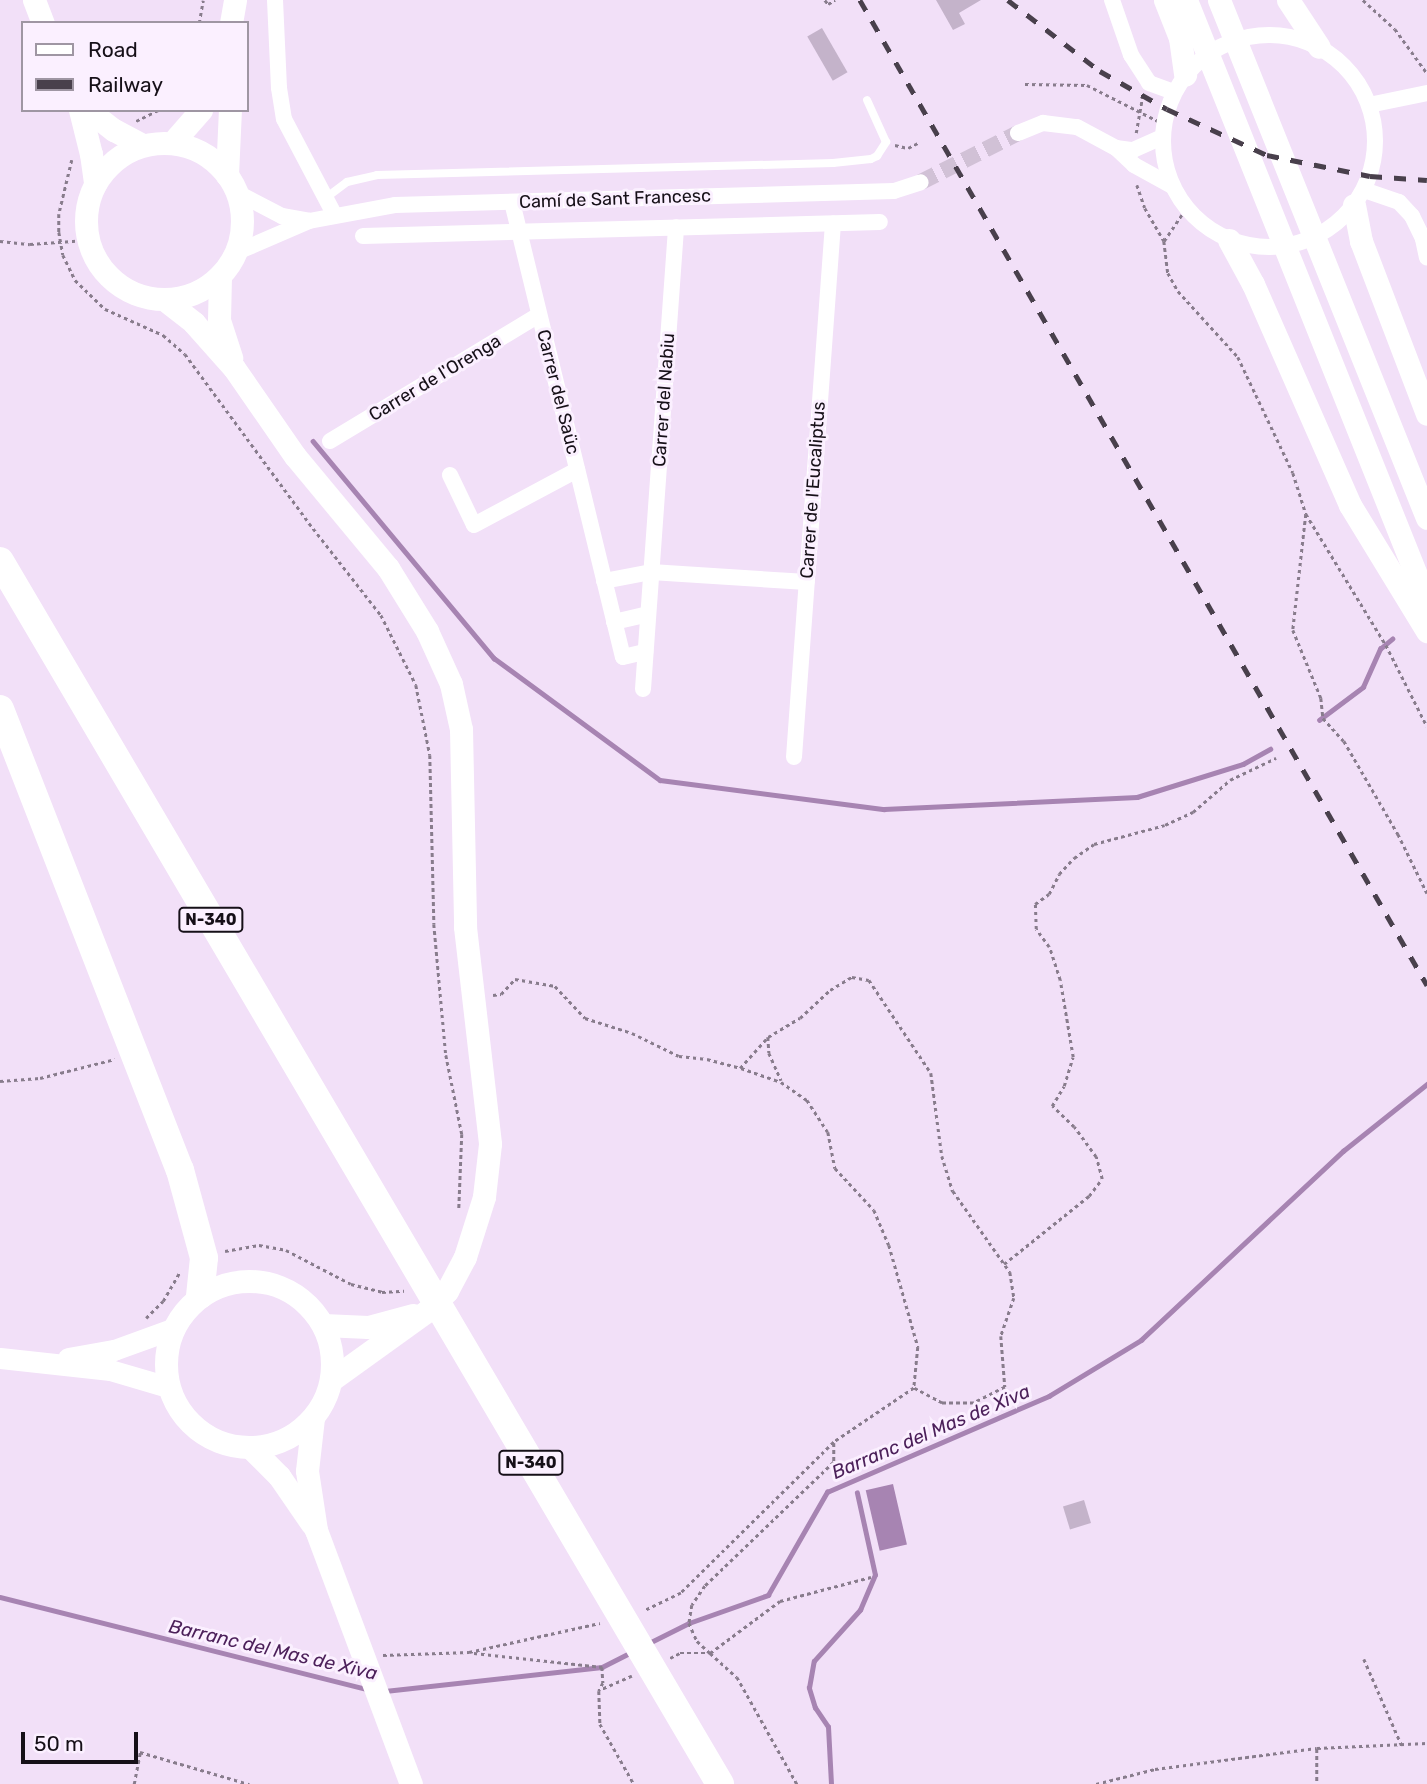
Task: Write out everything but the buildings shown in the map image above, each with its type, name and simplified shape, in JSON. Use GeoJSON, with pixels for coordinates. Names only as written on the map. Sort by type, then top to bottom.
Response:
{"type":"FeatureCollection","features":[{"type":"Feature","properties":{"kind":"highway","name":"N-340"},"geometry":{"type":"LineString","coordinates":[[0,561],[413,1282],[622,1614],[720,1784]]}},
{"type":"Feature","properties":{"kind":"highway"},"geometry":{"type":"LineString","coordinates":[[0,709],[180,1170],[204,1258],[200,1295]]}},
{"type":"Feature","properties":{"kind":"main road"},"geometry":{"type":"LineString","coordinates":[[34,0],[42,21]]}},
{"type":"Feature","properties":{"kind":"main road"},"geometry":{"type":"LineString","coordinates":[[231,21],[235,0]]}},
{"type":"Feature","properties":{"kind":"main road"},"geometry":{"type":"LineString","coordinates":[[246,0],[246,21]]}},
{"type":"Feature","properties":{"kind":"main road"},"geometry":{"type":"LineString","coordinates":[[1165,0],[1180,38],[1180,83]]}},
{"type":"Feature","properties":{"kind":"main road"},"geometry":{"type":"LineString","coordinates":[[1186,0],[1427,602]]}},
{"type":"Feature","properties":{"kind":"main road"},"geometry":{"type":"LineString","coordinates":[[1288,0],[1319,47]]}},
{"type":"Feature","properties":{"kind":"main road"},"geometry":{"type":"LineString","coordinates":[[1223,10],[1427,518]]}},
{"type":"Feature","properties":{"kind":"main road"},"geometry":{"type":"LineString","coordinates":[[81,112],[95,184]]}},
{"type":"Feature","properties":{"kind":"main road"},"geometry":{"type":"LineString","coordinates":[[91,112],[114,130],[142,145]]}},
{"type":"Feature","properties":{"kind":"main road"},"geometry":{"type":"LineString","coordinates":[[172,143],[199,112]]}},
{"type":"Feature","properties":{"kind":"main road"},"geometry":{"type":"LineString","coordinates":[[230,112],[232,184],[242,229],[235,253],[220,276],[200,291],[166,300],[139,296],[116,284],[98,265],[88,240],[87,206],[95,184],[110,164],[142,145],[172,143],[209,156],[232,184]]}},
{"type":"Feature","properties":{"kind":"main road"},"geometry":{"type":"LineString","coordinates":[[1359,198],[1361,241],[1427,414]]}},
{"type":"Feature","properties":{"kind":"main road"},"geometry":{"type":"LineString","coordinates":[[1229,240],[1253,284],[1350,505],[1427,631]]}},
{"type":"Feature","properties":{"kind":"main road"},"geometry":{"type":"LineString","coordinates":[[220,276],[219,320],[234,368]]}},
{"type":"Feature","properties":{"kind":"main road"},"geometry":{"type":"LineString","coordinates":[[166,300],[194,323],[234,368],[295,456],[388,568],[427,631],[451,684],[461,729],[465,927],[471,998],[490,1144],[484,1197],[465,1257],[436,1315],[331,1380]]}},
{"type":"Feature","properties":{"kind":"main road"},"geometry":{"type":"LineString","coordinates":[[254,1280],[282,1286],[306,1302],[323,1325],[332,1352],[331,1380],[324,1400],[313,1418],[285,1439],[251,1448],[224,1444],[199,1432],[180,1412],[168,1387],[166,1357],[173,1329],[184,1310],[200,1295],[226,1283],[254,1280]]}},
{"type":"Feature","properties":{"kind":"main road"},"geometry":{"type":"LineString","coordinates":[[323,1325],[368,1327],[436,1315]]}},
{"type":"Feature","properties":{"kind":"main road"},"geometry":{"type":"LineString","coordinates":[[313,1418],[307,1471],[316,1530],[411,1784]]}},
{"type":"Feature","properties":{"kind":"main road"},"geometry":{"type":"LineString","coordinates":[[251,1448],[279,1476],[316,1530]]}},
{"type":"Feature","properties":{"kind":"street"},"geometry":{"type":"LineString","coordinates":[[275,0],[279,89],[284,119],[298,150],[327,197],[334,215]]}},
{"type":"Feature","properties":{"kind":"street"},"geometry":{"type":"LineString","coordinates":[[1112,0],[1130,55],[1149,83],[1180,83]]}},
{"type":"Feature","properties":{"kind":"street"},"geometry":{"type":"LineString","coordinates":[[1284,35],[1319,47],[1350,71],[1369,105],[1376,140],[1370,176],[1359,198],[1329,229],[1298,244],[1264,248],[1229,240],[1206,227],[1186,208],[1172,186],[1164,162],[1163,130],[1180,83],[1213,50],[1247,36],[1284,35]]}},
{"type":"Feature","properties":{"kind":"street"},"geometry":{"type":"LineString","coordinates":[[1369,105],[1427,93]]}},
{"type":"Feature","properties":{"kind":"street"},"geometry":{"type":"LineString","coordinates":[[1018,133],[1043,123],[1077,127],[1116,148],[1134,165],[1172,186]]}},
{"type":"Feature","properties":{"kind":"street"},"geometry":{"type":"LineString","coordinates":[[1116,148],[1133,149],[1163,130]]}},
{"type":"Feature","properties":{"kind":"street","name":"Camí de Sant Francesc"},"geometry":{"type":"LineString","coordinates":[[235,253],[309,221],[408,204],[894,191],[920,182]]}},
{"type":"Feature","properties":{"kind":"street","name":"Camí de Sant Francesc"},"geometry":{"type":"LineString","coordinates":[[232,184],[282,216],[309,221]]}},
{"type":"Feature","properties":{"kind":"street"},"geometry":{"type":"LineString","coordinates":[[1359,198],[1399,202],[1412,216],[1423,239],[1427,258]]}},
{"type":"Feature","properties":{"kind":"street","name":"Carrer del Saüc"},"geometry":{"type":"LineString","coordinates":[[512,202],[623,657],[645,652]]}},
{"type":"Feature","properties":{"kind":"street","name":"Camí de Sant Francesc"},"geometry":{"type":"LineString","coordinates":[[363,236],[880,222]]}},
{"type":"Feature","properties":{"kind":"street","name":"Carrer de l'Eucaliptus"},"geometry":{"type":"LineString","coordinates":[[794,757],[832,223]]}},
{"type":"Feature","properties":{"kind":"street","name":"Carrer del Nabiu"},"geometry":{"type":"LineString","coordinates":[[643,689],[676,228]]}},
{"type":"Feature","properties":{"kind":"street","name":"Carrer de l'Orenga"},"geometry":{"type":"LineString","coordinates":[[330,441],[539,315]]}},
{"type":"Feature","properties":{"kind":"street"},"geometry":{"type":"LineString","coordinates":[[450,475],[474,525],[577,470]]}},
{"type":"Feature","properties":{"kind":"street"},"geometry":{"type":"LineString","coordinates":[[604,581],[651,572],[807,582]]}},
{"type":"Feature","properties":{"kind":"street"},"geometry":{"type":"LineString","coordinates":[[614,622],[648,614]]}},
{"type":"Feature","properties":{"kind":"street"},"geometry":{"type":"LineString","coordinates":[[48,1362],[114,1350],[173,1329]]}},
{"type":"Feature","properties":{"kind":"street"},"geometry":{"type":"LineString","coordinates":[[0,1356],[110,1370],[168,1387]]}},
{"type":"Feature","properties":{"kind":"lane"},"geometry":{"type":"LineString","coordinates":[[327,197],[348,182],[377,175],[856,162],[877,156],[886,142],[867,100]]}},
{"type":"Feature","properties":{"kind":"path"},"geometry":{"type":"LineString","coordinates":[[198,21],[203,0]]}},
{"type":"Feature","properties":{"kind":"path"},"geometry":{"type":"LineString","coordinates":[[825,0],[828,4],[835,0]]}},
{"type":"Feature","properties":{"kind":"path"},"geometry":{"type":"LineString","coordinates":[[1363,0],[1395,29],[1427,73]]}},
{"type":"Feature","properties":{"kind":"path"},"geometry":{"type":"LineString","coordinates":[[1025,84],[1087,85],[1163,130]]}},
{"type":"Feature","properties":{"kind":"path"},"geometry":{"type":"LineString","coordinates":[[114,130],[154,112]]}},
{"type":"Feature","properties":{"kind":"path"},"geometry":{"type":"LineString","coordinates":[[88,139],[79,144],[73,157],[59,214],[60,242],[68,267],[85,292],[116,316],[163,335],[185,354],[381,615],[416,685],[430,755],[434,924],[446,1055],[462,1134],[458,1220]]}},
{"type":"Feature","properties":{"kind":"path"},"geometry":{"type":"LineString","coordinates":[[886,142],[907,148],[918,143]]}},
{"type":"Feature","properties":{"kind":"path"},"geometry":{"type":"LineString","coordinates":[[1186,208],[1164,241],[1168,274],[1178,291],[1238,357],[1293,473],[1306,514],[1386,645],[1427,726]]}},
{"type":"Feature","properties":{"kind":"path"},"geometry":{"type":"LineString","coordinates":[[0,241],[88,240]]}},
{"type":"Feature","properties":{"kind":"path"},"geometry":{"type":"LineString","coordinates":[[1306,514],[1293,630],[1321,698],[1323,718],[1344,741],[1398,834],[1427,893]]}},
{"type":"Feature","properties":{"kind":"path"},"geometry":{"type":"LineString","coordinates":[[1322,726],[1327,723]]}},
{"type":"Feature","properties":{"kind":"path"},"geometry":{"type":"LineString","coordinates":[[1004,1264],[1089,1196],[1102,1179],[1096,1157],[1074,1127],[1052,1106],[1063,1086],[1073,1057],[1060,980],[1049,947],[1036,929],[1035,904],[1049,894],[1059,874],[1074,858],[1094,844],[1165,825],[1193,812],[1230,780],[1276,758]]}},
{"type":"Feature","properties":{"kind":"path"},"geometry":{"type":"LineString","coordinates":[[740,1068],[768,1037],[800,1018],[830,990],[852,977],[869,980],[931,1073],[942,1156],[953,1191],[1010,1272],[1014,1298],[1001,1336],[1005,1387],[974,1403],[942,1403],[914,1388]]}},
{"type":"Feature","properties":{"kind":"path"},"geometry":{"type":"LineString","coordinates":[[471,998],[501,995],[515,979],[555,986],[585,1018],[632,1033],[679,1056],[740,1068],[781,1082],[807,1100],[828,1132],[835,1168],[874,1210],[889,1245],[918,1347],[914,1388]]}},
{"type":"Feature","properties":{"kind":"path"},"geometry":{"type":"LineString","coordinates":[[768,1037],[769,1053],[781,1082]]}},
{"type":"Feature","properties":{"kind":"path"},"geometry":{"type":"LineString","coordinates":[[0,1082],[40,1078],[135,1053]]}},
{"type":"Feature","properties":{"kind":"path"},"geometry":{"type":"LineString","coordinates":[[141,1322],[163,1301],[180,1272],[191,1262],[232,1248],[259,1245],[286,1250],[351,1284],[382,1292],[413,1282]]}},
{"type":"Feature","properties":{"kind":"path"},"geometry":{"type":"LineString","coordinates":[[469,1652],[622,1614],[681,1593],[834,1442],[914,1388]]}},
{"type":"Feature","properties":{"kind":"path"},"geometry":{"type":"LineString","coordinates":[[834,1442],[834,1462],[705,1586],[692,1605],[690,1623],[697,1641],[710,1653],[780,1601],[871,1577]]}},
{"type":"Feature","properties":{"kind":"path"},"geometry":{"type":"LineString","coordinates":[[363,1658],[469,1652],[602,1667],[603,1683],[599,1691]]}},
{"type":"Feature","properties":{"kind":"path"},"geometry":{"type":"LineString","coordinates":[[1364,1659],[1402,1746]]}},
{"type":"Feature","properties":{"kind":"path"},"geometry":{"type":"LineString","coordinates":[[737,1677],[797,1784]]}},
{"type":"Feature","properties":{"kind":"path"},"geometry":{"type":"LineString","coordinates":[[1096,1784],[1155,1769],[1317,1748],[1427,1743]]}},
{"type":"Feature","properties":{"kind":"path"},"geometry":{"type":"LineString","coordinates":[[1317,1748],[1317,1784]]}},
{"type":"Feature","properties":{"kind":"path"},"geometry":{"type":"LineString","coordinates":[[134,1784],[140,1752],[250,1784]]}},
{"type":"Feature","properties":{"kind":"shaded area"},"geometry":{"type":"Polygon","coordinates":[[[893,1484],[907,1544],[880,1551],[866,1490],[893,1484]]]}},
{"type":"Feature","properties":{"kind":"waterway"},"geometry":{"type":"LineString","coordinates":[[313,441],[494,658],[660,780],[884,809],[1137,797],[1243,764],[1270,749]]}},
{"type":"Feature","properties":{"kind":"waterway"},"geometry":{"type":"LineString","coordinates":[[1319,720],[1363,687],[1380,649],[1392,639]]}},
{"type":"Feature","properties":{"kind":"waterway","name":"Barranc del Mas de Xiva"},"geometry":{"type":"LineString","coordinates":[[647,1644],[689,1623],[768,1595],[827,1492],[1049,1396],[1141,1340],[1343,1151],[1427,1084]]}},
{"type":"Feature","properties":{"kind":"waterway"},"geometry":{"type":"LineString","coordinates":[[831,1784],[828,1727],[815,1708],[809,1688],[814,1661],[860,1610],[875,1575],[857,1493]]}},
{"type":"Feature","properties":{"kind":"waterway","name":"Barranc del Mas de Xiva"},"geometry":{"type":"LineString","coordinates":[[0,1597],[369,1690]]}},
{"type":"Feature","properties":{"kind":"waterway","name":"Barranc del Mas de Xiva"},"geometry":{"type":"LineString","coordinates":[[385,1691],[602,1667],[630,1653]]}},
{"type":"Feature","properties":{"kind":"tunnel"},"geometry":{"type":"LineString","coordinates":[[921,182],[1018,133]]}},
{"type":"Feature","properties":{"kind":"railway"},"geometry":{"type":"LineString","coordinates":[[860,0],[1427,985]]}},
{"type":"Feature","properties":{"kind":"railway"},"geometry":{"type":"LineString","coordinates":[[1008,0],[1100,71],[1167,109],[1267,155],[1370,176],[1427,180]]}}]}
